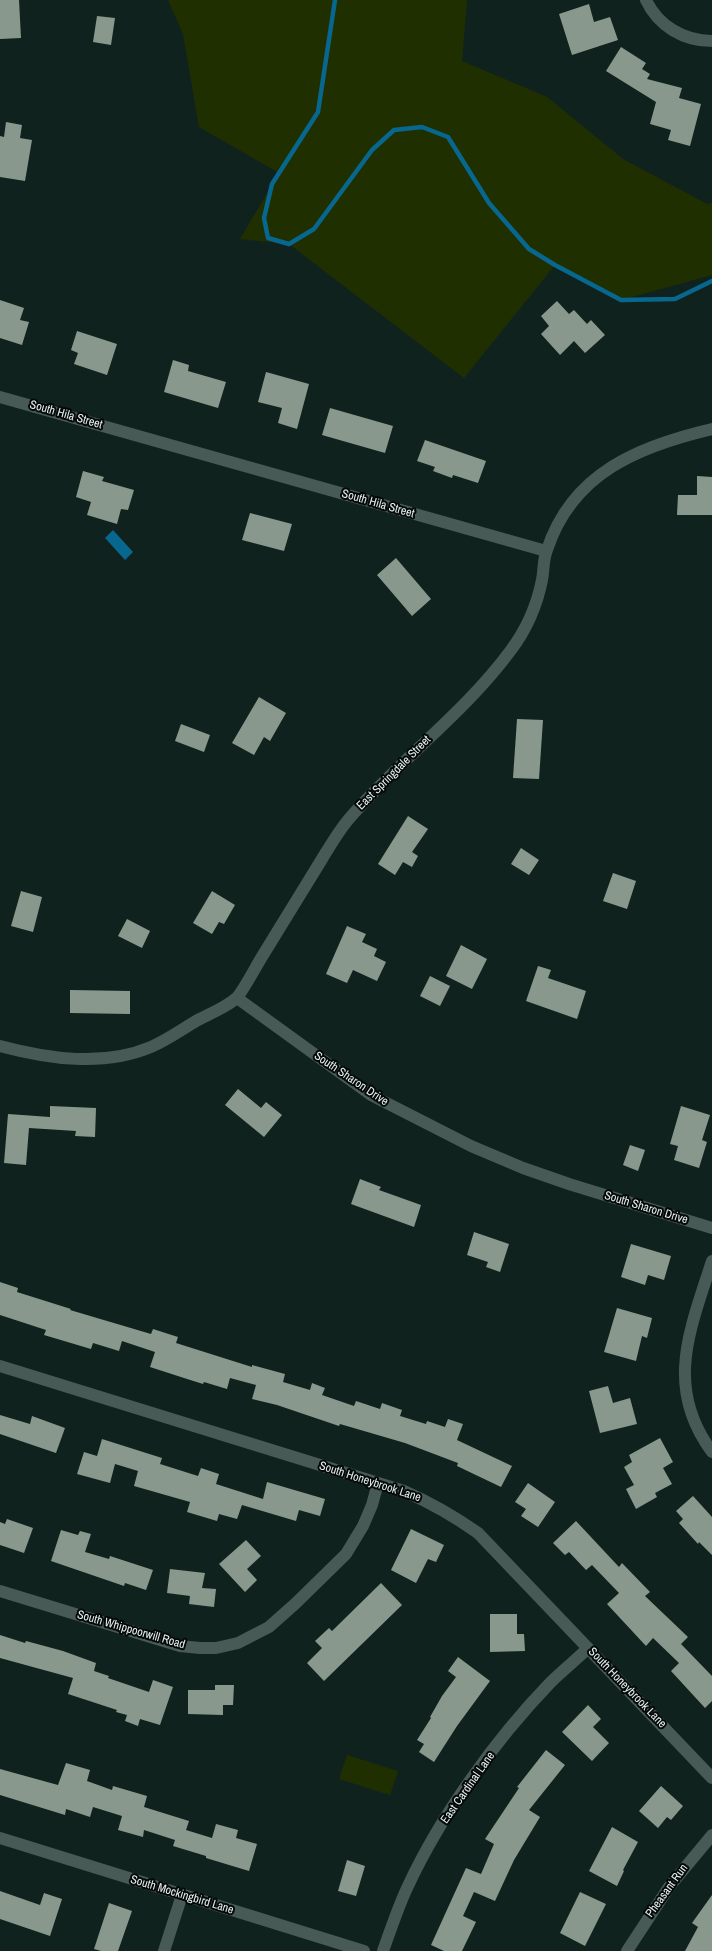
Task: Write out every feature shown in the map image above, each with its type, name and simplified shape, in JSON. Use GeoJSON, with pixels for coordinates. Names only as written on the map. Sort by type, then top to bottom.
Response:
{"type":"FeatureCollection","features":[{"type":"Feature","properties":{"kind":"street"},"geometry":{"type":"LineString","coordinates":[[646,0],[658,19],[668,28],[693,39],[712,41]]}},
{"type":"Feature","properties":{"kind":"street","name":"South Hila Street"},"geometry":{"type":"LineString","coordinates":[[0,397],[546,551]]}},
{"type":"Feature","properties":{"kind":"street"},"geometry":{"type":"LineString","coordinates":[[546,551],[566,508],[580,491],[595,477],[626,457],[693,433],[712,429]]}},
{"type":"Feature","properties":{"kind":"street","name":"East Springdale Street"},"geometry":{"type":"LineString","coordinates":[[237,998],[346,822],[407,758],[457,712],[512,649],[525,628],[535,604],[542,580],[546,551]]}},
{"type":"Feature","properties":{"kind":"street"},"geometry":{"type":"LineString","coordinates":[[0,1046],[40,1056],[71,1059],[106,1058],[129,1054],[151,1047],[237,998]]}},
{"type":"Feature","properties":{"kind":"street","name":"South Sharon Drive"},"geometry":{"type":"LineString","coordinates":[[237,998],[371,1095],[465,1143],[523,1168],[569,1184],[712,1228]]}},
{"type":"Feature","properties":{"kind":"street"},"geometry":{"type":"LineString","coordinates":[[712,1261],[690,1333],[685,1353],[684,1370],[685,1389],[693,1418],[704,1442],[712,1452]]}},
{"type":"Feature","properties":{"kind":"street","name":"South Honeybrook Lane"},"geometry":{"type":"LineString","coordinates":[[0,1366],[404,1491],[453,1515],[478,1533],[712,1778]]}},
{"type":"Feature","properties":{"kind":"street","name":"South Whippoorwill Road"},"geometry":{"type":"LineString","coordinates":[[0,1591],[180,1646],[216,1648],[238,1643],[269,1627],[339,1563],[364,1526],[378,1483]]}},
{"type":"Feature","properties":{"kind":"street","name":"East Cardinal Lane"},"geometry":{"type":"LineString","coordinates":[[384,1951],[395,1916],[408,1885],[458,1799],[520,1717],[551,1682],[588,1648]]}},
{"type":"Feature","properties":{"kind":"street","name":"Pheasant Run"},"geometry":{"type":"LineString","coordinates":[[627,1951],[669,1887],[712,1835]]}},
{"type":"Feature","properties":{"kind":"street","name":"South Mockingbird Lane"},"geometry":{"type":"LineString","coordinates":[[0,1838],[364,1951]]}},
{"type":"Feature","properties":{"kind":"street"},"geometry":{"type":"LineString","coordinates":[[164,1951],[182,1895]]}},
{"type":"Feature","properties":{"kind":"green space"},"geometry":{"type":"Polygon","coordinates":[[[168,0],[467,0],[462,61],[547,97],[623,159],[707,204],[712,203],[712,275],[621,300],[555,265],[464,378],[289,244],[240,239],[279,173],[199,127],[183,34],[168,0]]]}},
{"type":"Feature","properties":{"kind":"green space"},"geometry":{"type":"Polygon","coordinates":[[[347,1755],[398,1771],[390,1795],[339,1779],[347,1755]]]}},
{"type":"Feature","properties":{"kind":"water"},"geometry":{"type":"Polygon","coordinates":[[[113,530],[133,552],[125,560],[105,538],[113,530]]]}},
{"type":"Feature","properties":{"kind":"building"},"geometry":{"type":"Polygon","coordinates":[[[0,0],[19,0],[21,38],[0,39],[0,0]]]}},
{"type":"Feature","properties":{"kind":"building"},"geometry":{"type":"Polygon","coordinates":[[[589,4],[594,22],[610,17],[618,40],[572,55],[559,14],[589,4]]]}},
{"type":"Feature","properties":{"kind":"building"},"geometry":{"type":"Polygon","coordinates":[[[97,16],[115,18],[111,45],[93,42],[97,16]]]}},
{"type":"Feature","properties":{"kind":"building"},"geometry":{"type":"Polygon","coordinates":[[[621,47],[646,63],[642,69],[650,74],[647,79],[682,88],[679,98],[701,104],[690,146],[668,140],[671,130],[650,124],[656,102],[606,71],[621,47]]]}},
{"type":"Feature","properties":{"kind":"building"},"geometry":{"type":"Polygon","coordinates":[[[6,122],[22,125],[20,138],[32,140],[25,181],[0,177],[0,136],[4,137],[6,122]]]}},
{"type":"Feature","properties":{"kind":"building"},"geometry":{"type":"Polygon","coordinates":[[[0,300],[24,308],[20,320],[29,322],[22,345],[0,338],[0,300]]]}},
{"type":"Feature","properties":{"kind":"building"},"geometry":{"type":"Polygon","coordinates":[[[557,301],[569,314],[574,310],[587,324],[591,320],[605,335],[585,353],[574,341],[560,355],[541,334],[549,326],[541,316],[557,301]]]}},
{"type":"Feature","properties":{"kind":"building"},"geometry":{"type":"Polygon","coordinates":[[[77,331],[117,344],[107,375],[74,364],[78,353],[71,350],[77,331]]]}},
{"type":"Feature","properties":{"kind":"building"},"geometry":{"type":"Polygon","coordinates":[[[173,360],[189,365],[188,371],[226,382],[218,408],[164,392],[173,360]]]}},
{"type":"Feature","properties":{"kind":"building"},"geometry":{"type":"Polygon","coordinates":[[[266,372],[309,384],[297,429],[278,423],[282,408],[258,402],[266,372]]]}},
{"type":"Feature","properties":{"kind":"building"},"geometry":{"type":"Polygon","coordinates":[[[330,408],[393,426],[385,453],[322,435],[330,408]]]}},
{"type":"Feature","properties":{"kind":"building"},"geometry":{"type":"Polygon","coordinates":[[[425,440],[486,461],[478,483],[453,475],[452,478],[433,471],[435,467],[417,461],[425,440]]]}},
{"type":"Feature","properties":{"kind":"building"},"geometry":{"type":"Polygon","coordinates":[[[83,471],[104,477],[102,481],[134,490],[128,510],[121,509],[117,524],[87,515],[91,502],[76,497],[83,471]]]}},
{"type":"Feature","properties":{"kind":"building"},"geometry":{"type":"Polygon","coordinates":[[[697,476],[712,477],[712,515],[677,515],[678,495],[697,495],[697,476]]]}},
{"type":"Feature","properties":{"kind":"building"},"geometry":{"type":"Polygon","coordinates":[[[250,513],[292,524],[284,551],[242,540],[250,513]]]}},
{"type":"Feature","properties":{"kind":"building"},"geometry":{"type":"Polygon","coordinates":[[[396,558],[431,599],[412,616],[377,575],[396,558]]]}},
{"type":"Feature","properties":{"kind":"building"},"geometry":{"type":"Polygon","coordinates":[[[259,697],[286,713],[270,741],[264,737],[254,755],[232,743],[259,697]]]}},
{"type":"Feature","properties":{"kind":"building"},"geometry":{"type":"Polygon","coordinates":[[[517,719],[543,720],[539,779],[513,778],[517,719]]]}},
{"type":"Feature","properties":{"kind":"building"},"geometry":{"type":"Polygon","coordinates":[[[181,724],[210,735],[204,752],[175,741],[181,724]]]}},
{"type":"Feature","properties":{"kind":"building"},"geometry":{"type":"Polygon","coordinates":[[[408,816],[428,829],[412,852],[418,856],[412,867],[403,862],[395,875],[378,864],[408,816]]]}},
{"type":"Feature","properties":{"kind":"building"},"geometry":{"type":"Polygon","coordinates":[[[521,848],[539,860],[529,875],[511,864],[521,848]]]}},
{"type":"Feature","properties":{"kind":"building"},"geometry":{"type":"Polygon","coordinates":[[[613,873],[636,881],[627,909],[603,901],[613,873]]]}},
{"type":"Feature","properties":{"kind":"building"},"geometry":{"type":"Polygon","coordinates":[[[21,891],[42,897],[33,932],[11,926],[21,891]]]}},
{"type":"Feature","properties":{"kind":"building"},"geometry":{"type":"Polygon","coordinates":[[[212,891],[235,905],[224,924],[219,922],[212,934],[193,923],[212,891]]]}},
{"type":"Feature","properties":{"kind":"building"},"geometry":{"type":"Polygon","coordinates":[[[127,919],[150,931],[142,948],[118,936],[127,919]]]}},
{"type":"Feature","properties":{"kind":"building"},"geometry":{"type":"Polygon","coordinates":[[[347,926],[366,934],[362,942],[377,949],[374,956],[386,962],[377,981],[353,970],[347,983],[326,974],[347,926]]]}},
{"type":"Feature","properties":{"kind":"building"},"geometry":{"type":"Polygon","coordinates":[[[461,945],[487,959],[472,989],[446,976],[461,945]]]}},
{"type":"Feature","properties":{"kind":"building"},"geometry":{"type":"Polygon","coordinates":[[[538,966],[551,970],[548,978],[586,991],[577,1019],[526,1001],[538,966]]]}},
{"type":"Feature","properties":{"kind":"building"},"geometry":{"type":"Polygon","coordinates":[[[430,976],[450,986],[440,1006],[420,996],[430,976]]]}},
{"type":"Feature","properties":{"kind":"building"},"geometry":{"type":"Polygon","coordinates":[[[70,990],[130,991],[130,1014],[70,1013],[70,990]]]}},
{"type":"Feature","properties":{"kind":"building"},"geometry":{"type":"Polygon","coordinates":[[[238,1089],[261,1108],[266,1102],[282,1115],[264,1137],[225,1105],[238,1089]]]}},
{"type":"Feature","properties":{"kind":"building"},"geometry":{"type":"Polygon","coordinates":[[[50,1106],[96,1108],[95,1137],[75,1136],[76,1131],[29,1128],[26,1165],[4,1163],[8,1114],[50,1117],[50,1106]]]}},
{"type":"Feature","properties":{"kind":"building"},"geometry":{"type":"Polygon","coordinates":[[[681,1106],[710,1115],[702,1140],[707,1142],[699,1168],[674,1160],[678,1146],[670,1144],[681,1106]]]}},
{"type":"Feature","properties":{"kind":"building"},"geometry":{"type":"Polygon","coordinates":[[[630,1145],[645,1150],[638,1171],[623,1165],[630,1145]]]}},
{"type":"Feature","properties":{"kind":"building"},"geometry":{"type":"Polygon","coordinates":[[[360,1179],[381,1187],[379,1190],[421,1205],[414,1227],[351,1204],[360,1179]]]}},
{"type":"Feature","properties":{"kind":"building"},"geometry":{"type":"Polygon","coordinates":[[[474,1232],[509,1244],[500,1272],[486,1267],[488,1262],[467,1255],[474,1232]]]}},
{"type":"Feature","properties":{"kind":"building"},"geometry":{"type":"Polygon","coordinates":[[[631,1244],[671,1256],[664,1280],[648,1275],[645,1285],[621,1277],[631,1244]]]}},
{"type":"Feature","properties":{"kind":"building"},"geometry":{"type":"Polygon","coordinates":[[[0,1282],[18,1288],[17,1292],[71,1309],[70,1310],[151,1334],[153,1329],[178,1337],[176,1343],[252,1367],[252,1365],[285,1374],[283,1382],[310,1390],[312,1383],[325,1388],[322,1395],[354,1406],[356,1401],[380,1409],[382,1403],[402,1410],[400,1416],[426,1424],[427,1421],[445,1427],[448,1419],[463,1424],[457,1440],[512,1466],[501,1487],[457,1466],[458,1463],[405,1443],[340,1424],[339,1426],[277,1405],[252,1399],[256,1385],[230,1378],[227,1389],[204,1382],[203,1384],[150,1367],[155,1352],[122,1341],[119,1351],[93,1343],[91,1349],[44,1335],[46,1330],[0,1315],[0,1282]]]}},
{"type":"Feature","properties":{"kind":"building"},"geometry":{"type":"Polygon","coordinates":[[[617,1308],[652,1318],[647,1338],[642,1336],[636,1361],[604,1352],[617,1308]]]}},
{"type":"Feature","properties":{"kind":"building"},"geometry":{"type":"Polygon","coordinates":[[[608,1386],[613,1403],[630,1398],[637,1424],[600,1433],[589,1391],[608,1386]]]}},
{"type":"Feature","properties":{"kind":"building"},"geometry":{"type":"Polygon","coordinates":[[[0,1415],[30,1424],[32,1416],[65,1428],[56,1453],[0,1434],[0,1415]]]}},
{"type":"Feature","properties":{"kind":"building"},"geometry":{"type":"Polygon","coordinates":[[[660,1438],[673,1462],[663,1468],[672,1484],[655,1493],[657,1497],[636,1509],[626,1489],[634,1485],[624,1467],[632,1462],[629,1455],[660,1438]]]}},
{"type":"Feature","properties":{"kind":"building"},"geometry":{"type":"Polygon","coordinates":[[[102,1439],[162,1458],[160,1464],[198,1476],[201,1468],[219,1474],[216,1484],[263,1499],[267,1482],[325,1499],[320,1516],[299,1510],[296,1521],[242,1505],[237,1519],[219,1514],[217,1521],[187,1512],[190,1502],[134,1486],[138,1471],[115,1464],[110,1483],[77,1474],[84,1452],[97,1456],[102,1439]]]}},
{"type":"Feature","properties":{"kind":"building"},"geometry":{"type":"Polygon","coordinates":[[[528,1483],[555,1502],[538,1527],[521,1516],[526,1509],[515,1502],[528,1483]]]}},
{"type":"Feature","properties":{"kind":"building"},"geometry":{"type":"Polygon","coordinates":[[[693,1496],[712,1517],[712,1555],[699,1542],[698,1544],[679,1523],[683,1519],[676,1511],[693,1496]]]}},
{"type":"Feature","properties":{"kind":"building"},"geometry":{"type":"Polygon","coordinates":[[[7,1519],[33,1528],[24,1553],[0,1545],[0,1522],[5,1524],[7,1519]]]}},
{"type":"Feature","properties":{"kind":"building"},"geometry":{"type":"Polygon","coordinates":[[[576,1521],[619,1567],[622,1563],[650,1592],[645,1596],[688,1637],[681,1644],[712,1676],[712,1701],[705,1708],[671,1671],[679,1663],[653,1638],[646,1646],[607,1604],[619,1593],[592,1565],[586,1570],[569,1552],[565,1555],[553,1543],[576,1521]]]}},
{"type":"Feature","properties":{"kind":"building"},"geometry":{"type":"Polygon","coordinates":[[[411,1529],[444,1545],[436,1562],[428,1559],[416,1583],[391,1570],[411,1529]]]}},
{"type":"Feature","properties":{"kind":"building"},"geometry":{"type":"Polygon","coordinates":[[[61,1530],[78,1535],[80,1531],[91,1534],[85,1552],[109,1559],[110,1556],[153,1570],[146,1590],[125,1583],[124,1586],[51,1561],[61,1530]]]}},
{"type":"Feature","properties":{"kind":"building"},"geometry":{"type":"Polygon","coordinates":[[[246,1540],[261,1556],[247,1569],[257,1580],[245,1592],[219,1564],[246,1540]]]}},
{"type":"Feature","properties":{"kind":"building"},"geometry":{"type":"Polygon","coordinates":[[[170,1569],[205,1573],[202,1588],[216,1589],[214,1607],[189,1604],[190,1596],[167,1593],[170,1569]]]}},
{"type":"Feature","properties":{"kind":"building"},"geometry":{"type":"Polygon","coordinates":[[[381,1583],[402,1605],[324,1681],[307,1663],[322,1648],[315,1641],[329,1628],[332,1631],[381,1583]]]}},
{"type":"Feature","properties":{"kind":"building"},"geometry":{"type":"Polygon","coordinates":[[[490,1614],[517,1614],[517,1634],[524,1634],[525,1651],[490,1652],[490,1614]]]}},
{"type":"Feature","properties":{"kind":"building"},"geometry":{"type":"Polygon","coordinates":[[[0,1635],[25,1643],[26,1641],[63,1651],[96,1663],[94,1671],[109,1676],[108,1678],[149,1692],[153,1680],[173,1687],[160,1725],[140,1719],[138,1726],[125,1721],[127,1715],[116,1712],[117,1710],[68,1694],[73,1678],[0,1658],[0,1635]]]}},
{"type":"Feature","properties":{"kind":"building"},"geometry":{"type":"Polygon","coordinates":[[[458,1657],[490,1681],[457,1726],[434,1762],[419,1752],[424,1744],[417,1740],[431,1718],[430,1717],[442,1696],[456,1677],[448,1671],[458,1657]]]}},
{"type":"Feature","properties":{"kind":"building"},"geometry":{"type":"Polygon","coordinates":[[[215,1685],[234,1685],[233,1705],[223,1705],[223,1715],[188,1714],[188,1690],[215,1690],[215,1685]]]}},
{"type":"Feature","properties":{"kind":"building"},"geometry":{"type":"Polygon","coordinates":[[[588,1705],[601,1719],[593,1727],[609,1743],[592,1761],[562,1732],[588,1705]]]}},
{"type":"Feature","properties":{"kind":"building"},"geometry":{"type":"Polygon","coordinates":[[[546,1750],[565,1765],[529,1810],[540,1817],[514,1860],[495,1901],[474,1892],[463,1916],[476,1922],[462,1951],[444,1951],[431,1945],[466,1868],[481,1874],[494,1844],[485,1839],[519,1788],[517,1787],[546,1750]]]}},
{"type":"Feature","properties":{"kind":"building"},"geometry":{"type":"Polygon","coordinates":[[[66,1763],[90,1770],[87,1781],[112,1790],[113,1786],[147,1796],[144,1807],[189,1821],[186,1830],[212,1838],[216,1824],[238,1830],[236,1838],[257,1844],[249,1871],[173,1846],[175,1840],[144,1830],[143,1837],[118,1830],[122,1816],[93,1807],[90,1817],[66,1809],[65,1815],[0,1795],[0,1769],[58,1785],[66,1763]]]}},
{"type":"Feature","properties":{"kind":"building"},"geometry":{"type":"Polygon","coordinates":[[[661,1786],[683,1806],[671,1820],[667,1817],[658,1828],[639,1811],[661,1786]]]}},
{"type":"Feature","properties":{"kind":"building"},"geometry":{"type":"Polygon","coordinates":[[[612,1827],[638,1842],[623,1870],[624,1871],[617,1886],[589,1871],[612,1827]]]}},
{"type":"Feature","properties":{"kind":"building"},"geometry":{"type":"Polygon","coordinates":[[[347,1860],[365,1866],[356,1896],[338,1891],[347,1860]]]}},
{"type":"Feature","properties":{"kind":"building"},"geometry":{"type":"Polygon","coordinates":[[[0,1891],[40,1905],[44,1893],[62,1899],[50,1936],[0,1919],[0,1891]]]}},
{"type":"Feature","properties":{"kind":"building"},"geometry":{"type":"Polygon","coordinates":[[[580,1892],[606,1904],[585,1946],[560,1933],[580,1892]]]}},
{"type":"Feature","properties":{"kind":"building"},"geometry":{"type":"Polygon","coordinates":[[[712,1895],[712,1951],[685,1951],[698,1927],[692,1923],[712,1895]]]}},
{"type":"Feature","properties":{"kind":"building"},"geometry":{"type":"Polygon","coordinates":[[[109,1903],[132,1911],[118,1951],[101,1951],[94,1949],[109,1903]]]}},
{"type":"Feature","properties":{"kind":"waterway"},"geometry":{"type":"LineString","coordinates":[[335,0],[318,112],[272,184],[264,218],[268,238],[289,244],[314,229],[372,150],[394,130],[422,127],[448,137],[489,203],[529,249],[555,265],[621,300],[675,299],[712,281]]}}]}
